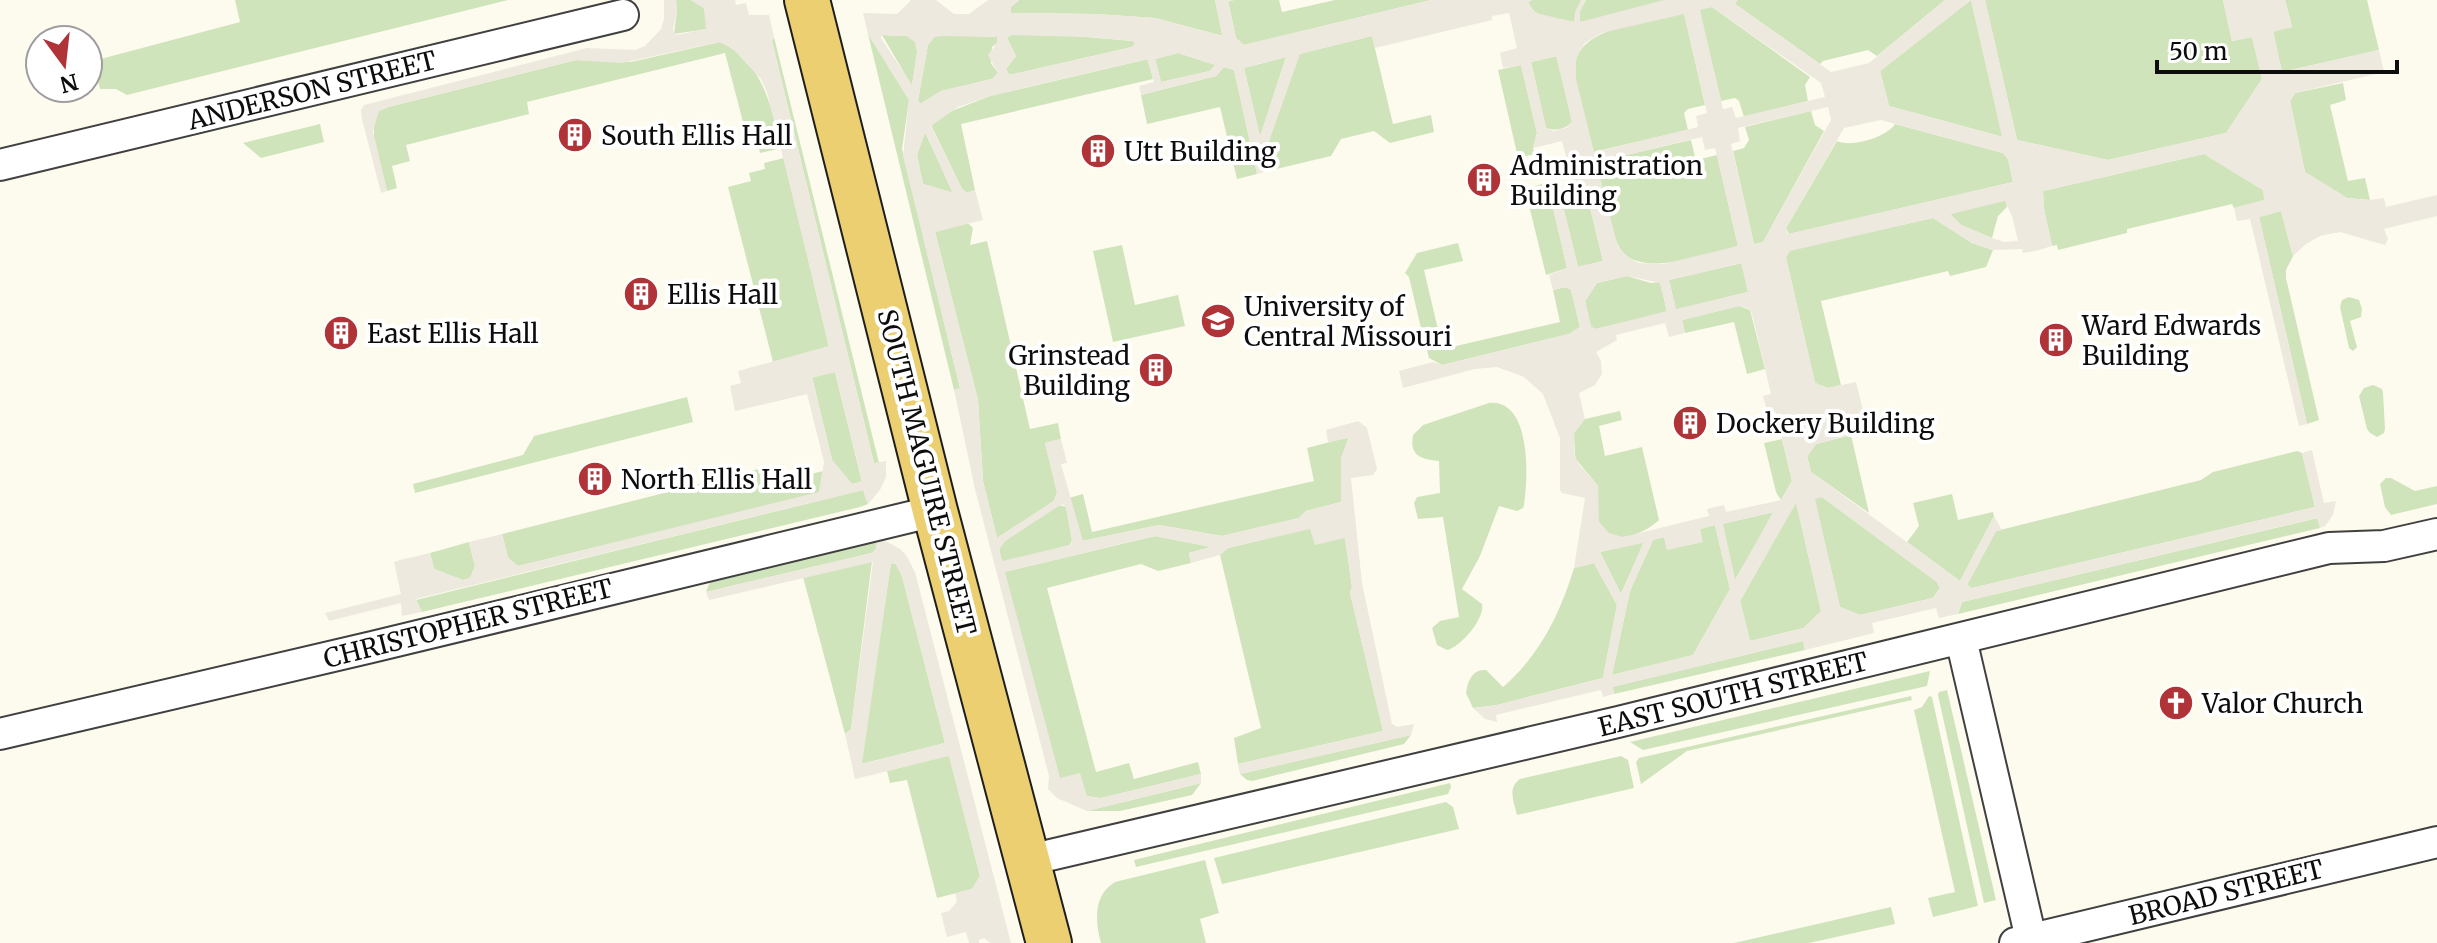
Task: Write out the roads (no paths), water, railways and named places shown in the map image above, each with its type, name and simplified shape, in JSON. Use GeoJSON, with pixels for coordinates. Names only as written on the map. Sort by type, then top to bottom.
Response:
{"type":"FeatureCollection","features":[{"type":"Feature","properties":{"kind":"main road","name":"SOUTH MAGUIRE STREET"},"geometry":{"type":"LineString","coordinates":[[807,0],[935,511],[1049,943]]}},
{"type":"Feature","properties":{"kind":"street","name":"ANDERSON STREET"},"geometry":{"type":"LineString","coordinates":[[0,165],[623,15]]}},
{"type":"Feature","properties":{"kind":"street","name":"CHRISTOPHER STREET"},"geometry":{"type":"LineString","coordinates":[[0,734],[935,511]]}},
{"type":"Feature","properties":{"kind":"street","name":"EAST SOUTH STREET"},"geometry":{"type":"LineString","coordinates":[[1029,860],[1961,639],[2329,548],[2384,546],[2437,534]]}},
{"type":"Feature","properties":{"kind":"street"},"geometry":{"type":"LineString","coordinates":[[1961,639],[2026,942]]}},
{"type":"Feature","properties":{"kind":"street","name":"BROAD STREET"},"geometry":{"type":"LineString","coordinates":[[2026,942],[2437,842]]}},
{"type":"Feature","properties":{"kind":"place","name":"South Ellis Hall"},"geometry":{"type":"Point","coordinates":[575,135]}},
{"type":"Feature","properties":{"kind":"place","name":"Utt Building"},"geometry":{"type":"Point","coordinates":[1098,151]}},
{"type":"Feature","properties":{"kind":"place","name":"Administration Building"},"geometry":{"type":"Point","coordinates":[1484,180]}},
{"type":"Feature","properties":{"kind":"place","name":"Ellis Hall"},"geometry":{"type":"Point","coordinates":[641,294]}},
{"type":"Feature","properties":{"kind":"place","name":"University of Central Missouri"},"geometry":{"type":"Point","coordinates":[1218,321]}},
{"type":"Feature","properties":{"kind":"place","name":"East Ellis Hall"},"geometry":{"type":"Point","coordinates":[341,333]}},
{"type":"Feature","properties":{"kind":"place","name":"Ward Edwards Building"},"geometry":{"type":"Point","coordinates":[2056,340]}},
{"type":"Feature","properties":{"kind":"place","name":"Grinstead Building"},"geometry":{"type":"Point","coordinates":[1156,370]}},
{"type":"Feature","properties":{"kind":"place","name":"Dockery Building"},"geometry":{"type":"Point","coordinates":[1690,423]}},
{"type":"Feature","properties":{"kind":"place","name":"North Ellis Hall"},"geometry":{"type":"Point","coordinates":[595,479]}},
{"type":"Feature","properties":{"kind":"place","name":"Valor Church"},"geometry":{"type":"Point","coordinates":[2176,703]}}]}
